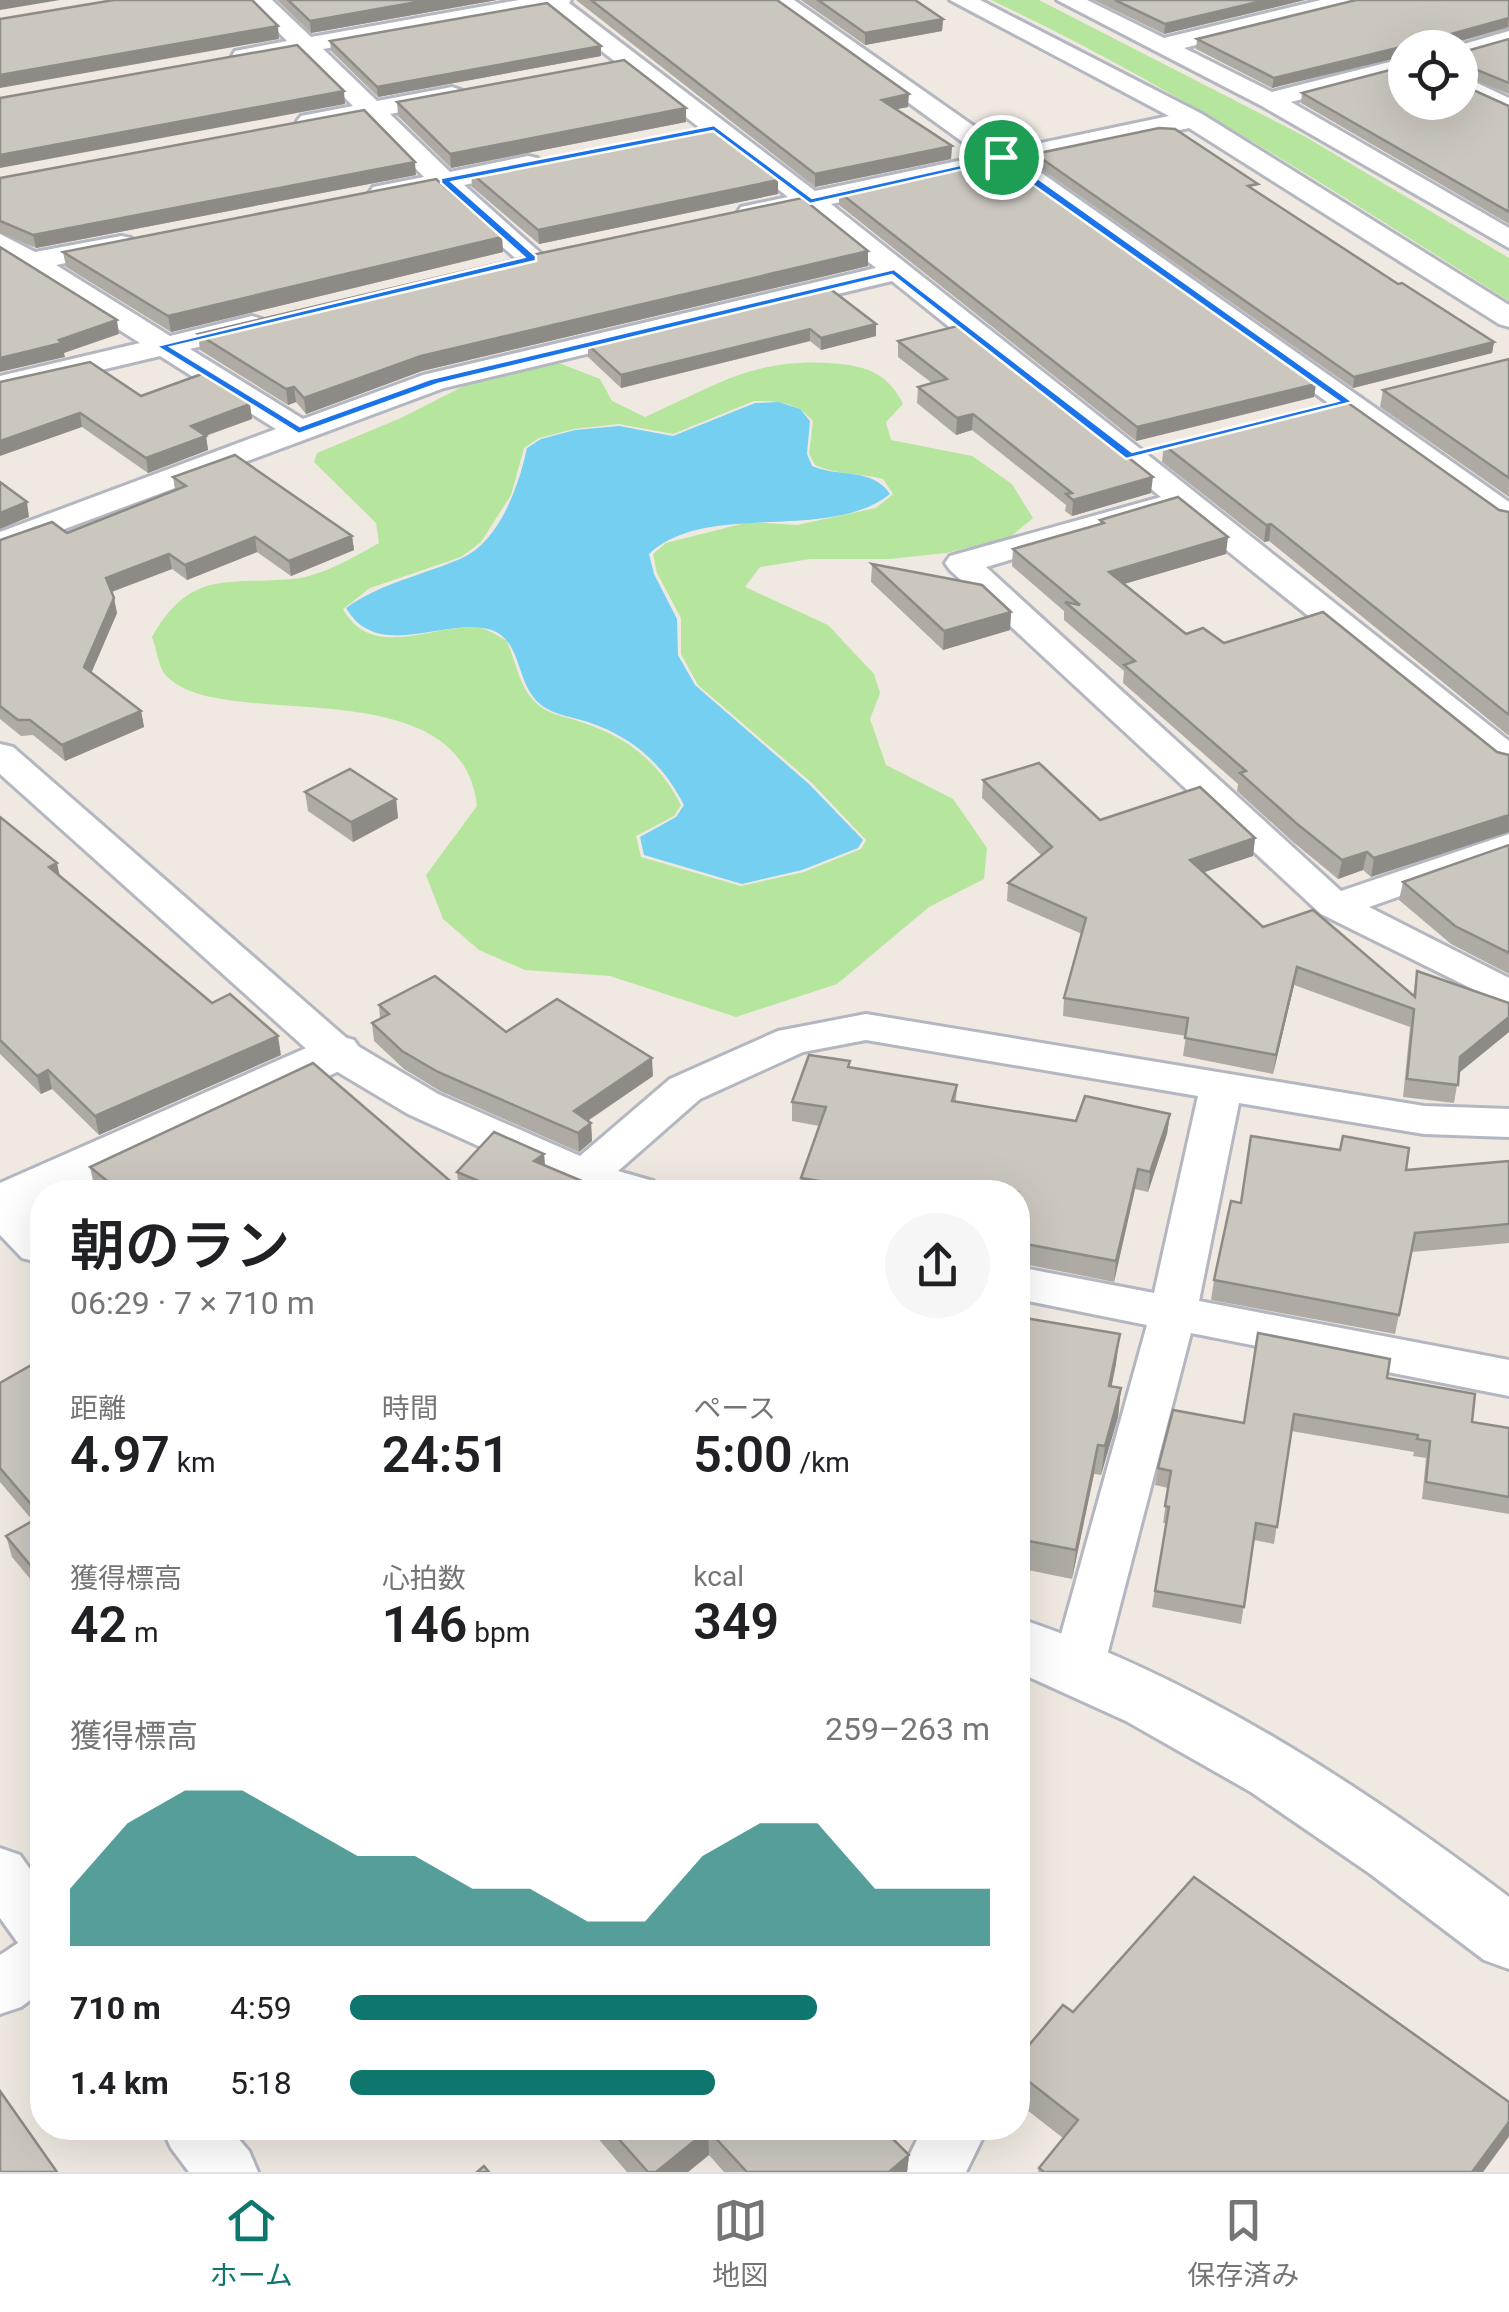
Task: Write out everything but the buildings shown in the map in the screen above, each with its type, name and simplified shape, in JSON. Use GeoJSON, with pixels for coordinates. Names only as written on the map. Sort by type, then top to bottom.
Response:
{"type":"FeatureCollection","features":[{"type":"Feature","properties":{"kind":"street"},"geometry":{"type":"LineString","coordinates":[[259,0],[444,180],[541,257],[498,267]]}},
{"type":"Feature","properties":{"kind":"street"},"geometry":{"type":"LineString","coordinates":[[227,59],[559,0]]}},
{"type":"Feature","properties":{"kind":"street"},"geometry":{"type":"LineString","coordinates":[[779,0],[1509,517]]}},
{"type":"Feature","properties":{"kind":"street"},"geometry":{"type":"LineString","coordinates":[[962,0],[1193,119],[1509,318]]}},
{"type":"Feature","properties":{"kind":"street"},"geometry":{"type":"LineString","coordinates":[[1068,0],[1269,100],[1509,240]]}},
{"type":"Feature","properties":{"kind":"street"},"geometry":{"type":"LineString","coordinates":[[1161,46],[1296,5],[1350,0]]}},
{"type":"Feature","properties":{"kind":"street"},"geometry":{"type":"LineString","coordinates":[[552,1],[810,201],[894,272],[1509,759]]}},
{"type":"Feature","properties":{"kind":"street"},"geometry":{"type":"LineString","coordinates":[[1478,46],[1509,38]]}},
{"type":"Feature","properties":{"kind":"street"},"geometry":{"type":"LineString","coordinates":[[594,68],[631,61]]}},
{"type":"Feature","properties":{"kind":"street"},"geometry":{"type":"LineString","coordinates":[[1269,100],[1388,68]]}},
{"type":"Feature","properties":{"kind":"street"},"geometry":{"type":"LineString","coordinates":[[293,124],[482,89]]}},
{"type":"Feature","properties":{"kind":"street"},"geometry":{"type":"LineString","coordinates":[[1478,92],[1509,108]]}},
{"type":"Feature","properties":{"kind":"street"},"geometry":{"type":"LineString","coordinates":[[718,220],[1193,119]]}},
{"type":"Feature","properties":{"kind":"street"},"geometry":{"type":"LineString","coordinates":[[676,136],[714,128]]}},
{"type":"Feature","properties":{"kind":"street"},"geometry":{"type":"LineString","coordinates":[[349,199],[560,158]]}},
{"type":"Feature","properties":{"kind":"street"},"geometry":{"type":"LineString","coordinates":[[33,261],[144,239]]}},
{"type":"Feature","properties":{"kind":"street"},"geometry":{"type":"LineString","coordinates":[[0,242],[299,430]]}},
{"type":"Feature","properties":{"kind":"street"},"geometry":{"type":"LineString","coordinates":[[0,543],[434,381],[894,272]]}},
{"type":"Feature","properties":{"kind":"street"},"geometry":{"type":"LineString","coordinates":[[0,385],[272,320]]}},
{"type":"Feature","properties":{"kind":"street"},"geometry":{"type":"LineString","coordinates":[[1311,412],[1383,394]]}},
{"type":"Feature","properties":{"kind":"street"},"geometry":{"type":"LineString","coordinates":[[1130,456],[1166,448]]}},
{"type":"Feature","properties":{"kind":"street"},"geometry":{"type":"LineString","coordinates":[[1180,499],[962,563],[1336,906],[1509,994]]}},
{"type":"Feature","properties":{"kind":"street"},"geometry":{"type":"LineString","coordinates":[[0,755],[336,1052],[423,1104],[599,1180]]}},
{"type":"Feature","properties":{"kind":"street"},"geometry":{"type":"LineString","coordinates":[[1336,906],[1509,844]]}},
{"type":"Feature","properties":{"kind":"street"},"geometry":{"type":"LineString","coordinates":[[586,1176],[686,1088],[792,1040],[866,1027],[1424,1120],[1509,1124]]}},
{"type":"Feature","properties":{"kind":"street"},"geometry":{"type":"LineString","coordinates":[[82,1180],[336,1052]]}},
{"type":"Feature","properties":{"kind":"street"},"geometry":{"type":"LineString","coordinates":[[1078,1667],[1172,1314],[1222,1084]]}},
{"type":"Feature","properties":{"kind":"street"},"geometry":{"type":"LineString","coordinates":[[1030,1285],[1509,1378]]}},
{"type":"Feature","properties":{"kind":"street"},"geometry":{"type":"LineString","coordinates":[[1030,1649],[1078,1667],[1248,1752],[1405,1856],[1509,1938]]}},
{"type":"Feature","properties":{"kind":"street"},"geometry":{"type":"LineString","coordinates":[[0,1872],[30,1913]]}},
{"type":"Feature","properties":{"kind":"street"},"geometry":{"type":"LineString","coordinates":[[0,1988],[30,1967]]}},
{"type":"Feature","properties":{"kind":"street"},"geometry":{"type":"LineString","coordinates":[[201,2140],[226,2172]]}},
{"type":"Feature","properties":{"kind":"street"},"geometry":{"type":"LineString","coordinates":[[932,2172],[950,2140]]}},
{"type":"Feature","properties":{"kind":"green space"},"geometry":{"type":"Polygon","coordinates":[[[991,0],[1039,0],[1304,136],[1509,258],[1509,301],[1190,105],[991,0]]]}},
{"type":"Feature","properties":{"kind":"green space"},"geometry":{"type":"Polygon","coordinates":[[[554,361],[600,379],[612,401],[645,417],[755,370],[801,363],[852,366],[881,377],[903,404],[886,422],[891,440],[972,456],[1012,484],[1033,518],[1009,538],[946,553],[889,559],[810,559],[760,567],[745,587],[828,625],[874,674],[880,693],[870,719],[886,765],[953,799],[987,848],[984,879],[929,907],[837,984],[736,1017],[610,976],[525,970],[479,950],[443,919],[426,875],[477,806],[465,768],[442,742],[409,725],[370,714],[211,697],[185,689],[168,678],[152,637],[181,600],[196,590],[230,582],[304,577],[338,565],[379,543],[376,523],[314,462],[317,453],[401,418],[497,369],[554,361]],[[754,401],[673,434],[619,424],[539,438],[524,448],[511,495],[481,542],[461,557],[370,588],[343,609],[356,626],[372,634],[409,636],[467,628],[484,629],[506,640],[533,700],[550,712],[600,729],[629,744],[653,765],[672,790],[681,805],[674,816],[636,836],[641,857],[741,886],[804,872],[861,849],[866,840],[812,783],[698,685],[681,654],[681,618],[657,573],[653,554],[666,543],[749,522],[797,525],[876,508],[893,494],[883,479],[815,465],[809,454],[813,421],[793,406],[754,401]]]}},
{"type":"Feature","properties":{"kind":"water"},"geometry":{"type":"Polygon","coordinates":[[[779,402],[800,409],[810,421],[807,454],[812,466],[865,476],[890,494],[864,508],[835,516],[702,529],[673,538],[649,554],[654,574],[677,619],[678,655],[695,685],[809,784],[863,840],[858,848],[802,870],[742,884],[644,855],[640,837],[676,817],[684,805],[676,790],[633,744],[604,728],[544,707],[527,686],[513,650],[496,632],[464,628],[390,635],[359,623],[346,608],[373,592],[474,551],[505,512],[527,448],[541,439],[575,430],[619,426],[673,436],[755,403],[779,402]]]}},
{"type":"Feature","properties":{"kind":"route"},"geometry":{"type":"LineString","coordinates":[[714,128],[810,201],[1001,157],[1348,402],[1130,456],[894,272],[434,381],[299,430],[162,346],[532,258],[444,180],[714,128]]}}]}
